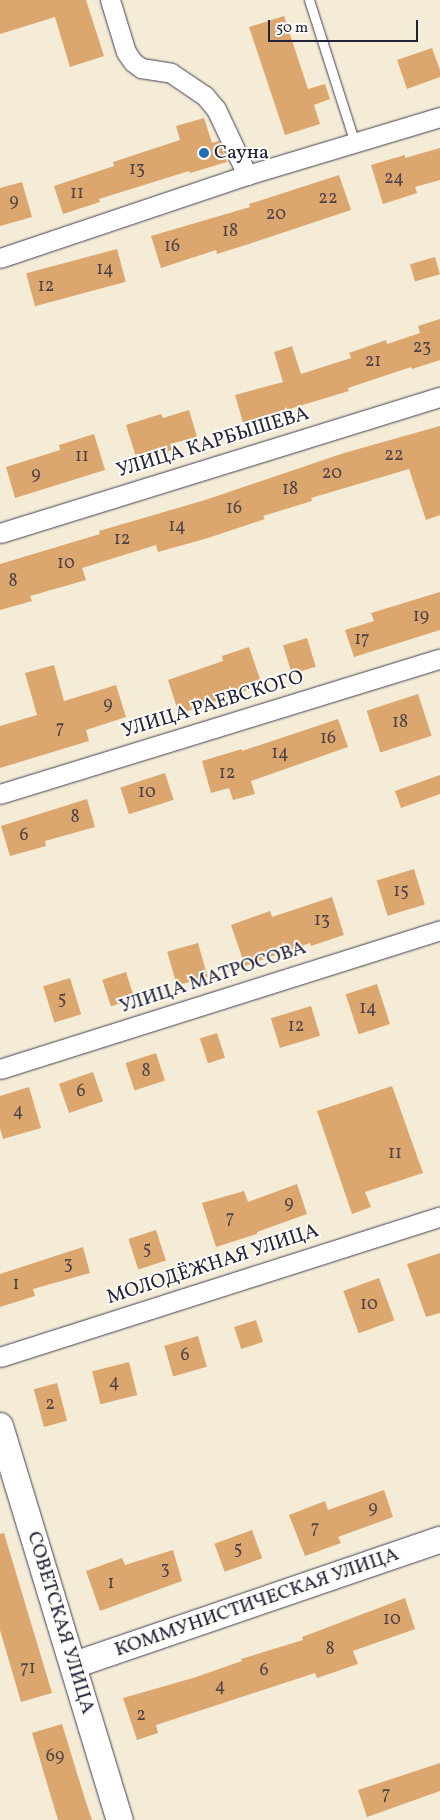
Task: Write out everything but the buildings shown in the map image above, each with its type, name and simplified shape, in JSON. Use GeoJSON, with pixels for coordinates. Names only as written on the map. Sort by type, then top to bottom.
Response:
{"type":"FeatureCollection","features":[{"type":"Feature","properties":{"kind":"street"},"geometry":{"type":"LineString","coordinates":[[111,1],[126,52],[133,62],[141,68],[171,73],[205,96],[216,109],[246,175]]}},
{"type":"Feature","properties":{"kind":"street"},"geometry":{"type":"LineString","coordinates":[[0,258],[246,175],[440,117]]}},
{"type":"Feature","properties":{"kind":"street","name":"УЛИЦА КАРБЫШЕВА"},"geometry":{"type":"LineString","coordinates":[[0,533],[440,397]]}},
{"type":"Feature","properties":{"kind":"street","name":"УЛИЦА РАЕВСКОГО"},"geometry":{"type":"LineString","coordinates":[[0,794],[440,659]]}},
{"type":"Feature","properties":{"kind":"street","name":"УЛИЦА МАТРОСОВА"},"geometry":{"type":"LineString","coordinates":[[0,1069],[440,930]]}},
{"type":"Feature","properties":{"kind":"street","name":"МОЛОДЁЖНАЯ УЛИЦА"},"geometry":{"type":"LineString","coordinates":[[0,1357],[440,1217]]}},
{"type":"Feature","properties":{"kind":"street","name":"СОВЕТСКАЯ УЛИЦА"},"geometry":{"type":"LineString","coordinates":[[0,1426],[120,1820]]}},
{"type":"Feature","properties":{"kind":"street","name":"КОММУНИСТИЧЕСКАЯ УЛИЦА"},"geometry":{"type":"LineString","coordinates":[[74,1665],[440,1540]]}},
{"type":"Feature","properties":{"kind":"lane"},"geometry":{"type":"LineString","coordinates":[[308,0],[355,143]]}},
{"type":"Feature","properties":{"kind":"place","name":"Сауна"},"geometry":{"type":"Point","coordinates":[204,153]}}]}
